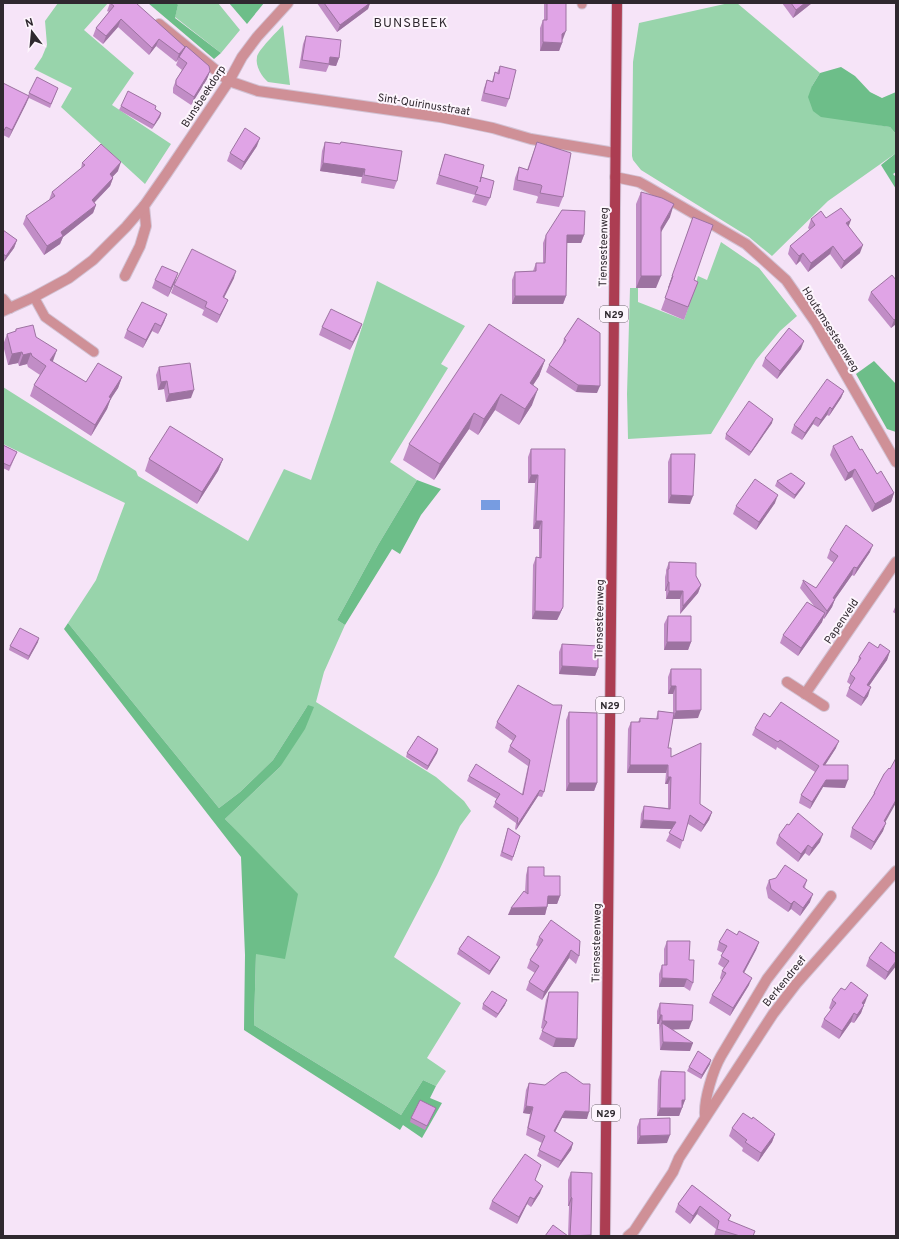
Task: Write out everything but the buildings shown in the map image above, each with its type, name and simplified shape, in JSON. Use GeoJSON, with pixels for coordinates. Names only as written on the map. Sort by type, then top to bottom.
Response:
{"type":"FeatureCollection","features":[{"type":"Feature","properties":{"kind":"main road","name":"Tiensesteenweg"},"geometry":{"type":"LineString","coordinates":[[605,1236],[617,3]]}},
{"type":"Feature","properties":{"kind":"street","name":"Bunsbeekdorp"},"geometry":{"type":"LineString","coordinates":[[6,310],[69,278],[92,260],[126,227],[144,206],[229,81],[242,57],[257,37],[288,3]]}},
{"type":"Feature","properties":{"kind":"street"},"geometry":{"type":"LineString","coordinates":[[149,16],[229,81]]}},
{"type":"Feature","properties":{"kind":"street","name":"Sint-Quirinusstraat"},"geometry":{"type":"LineString","coordinates":[[229,81],[258,91],[440,117],[493,128],[531,139],[615,153]]}},
{"type":"Feature","properties":{"kind":"street","name":"Houtemsesteenweg"},"geometry":{"type":"LineString","coordinates":[[615,177],[639,182],[648,186],[746,244],[786,280],[816,323],[896,462]]}},
{"type":"Feature","properties":{"kind":"street"},"geometry":{"type":"LineString","coordinates":[[125,276],[140,246],[146,226],[144,206]]}},
{"type":"Feature","properties":{"kind":"street"},"geometry":{"type":"LineString","coordinates":[[3,299],[6,310]]}},
{"type":"Feature","properties":{"kind":"street","name":"Papenveld"},"geometry":{"type":"LineString","coordinates":[[805,694],[896,562]]}},
{"type":"Feature","properties":{"kind":"street"},"geometry":{"type":"LineString","coordinates":[[787,682],[824,706]]}},
{"type":"Feature","properties":{"kind":"street","name":"Berkendreef"},"geometry":{"type":"LineString","coordinates":[[628,1236],[634,1231],[673,1172],[679,1158],[772,1014],[796,984],[896,871]]}},
{"type":"Feature","properties":{"kind":"street","name":"Berkendreef"},"geometry":{"type":"LineString","coordinates":[[705,1117],[705,1108],[715,1066],[767,979],[832,896]]}},
{"type":"Feature","properties":{"kind":"lane"},"geometry":{"type":"LineString","coordinates":[[34,297],[45,317],[94,352]]}},
{"type":"Feature","properties":{"kind":"green space"},"geometry":{"type":"Polygon","coordinates":[[[58,3],[108,3],[84,30],[134,73],[112,105],[171,144],[145,184],[61,107],[72,88],[34,69],[42,57],[47,45],[45,21],[58,3]]]}},
{"type":"Feature","properties":{"kind":"green space"},"geometry":{"type":"Polygon","coordinates":[[[148,3],[177,3],[178,5],[175,18],[221,53],[214,59],[148,3]]]}},
{"type":"Feature","properties":{"kind":"green space"},"geometry":{"type":"Polygon","coordinates":[[[177,3],[218,3],[240,30],[221,53],[175,17],[178,5],[177,3]]]}},
{"type":"Feature","properties":{"kind":"green space"},"geometry":{"type":"Polygon","coordinates":[[[229,3],[264,3],[247,24],[229,3]]]}},
{"type":"Feature","properties":{"kind":"green space"},"geometry":{"type":"Polygon","coordinates":[[[729,3],[737,3],[820,73],[812,86],[857,121],[890,127],[896,134],[896,153],[828,201],[772,256],[749,237],[641,170],[633,160],[632,156],[633,62],[639,23],[729,3]]]}},
{"type":"Feature","properties":{"kind":"green space"},"geometry":{"type":"Polygon","coordinates":[[[283,25],[290,85],[268,82],[261,74],[257,64],[258,54],[283,25]]]}},
{"type":"Feature","properties":{"kind":"green space"},"geometry":{"type":"Polygon","coordinates":[[[841,67],[855,76],[870,92],[882,98],[896,92],[896,134],[890,127],[821,117],[813,111],[808,97],[812,86],[820,73],[841,67]]]}},
{"type":"Feature","properties":{"kind":"green space"},"geometry":{"type":"Polygon","coordinates":[[[896,153],[896,172],[893,174],[896,177],[896,189],[881,165],[896,153]]]}},
{"type":"Feature","properties":{"kind":"green space"},"geometry":{"type":"Polygon","coordinates":[[[721,242],[759,268],[797,316],[780,331],[756,360],[711,434],[628,439],[627,394],[630,288],[638,288],[638,302],[684,320],[698,276],[707,280],[721,242]]]}},
{"type":"Feature","properties":{"kind":"green space"},"geometry":{"type":"Polygon","coordinates":[[[377,281],[465,326],[441,364],[448,368],[390,462],[417,480],[378,545],[337,620],[345,625],[324,672],[316,702],[436,777],[464,801],[471,811],[460,826],[437,875],[394,957],[461,1003],[427,1058],[446,1071],[436,1086],[423,1080],[401,1115],[254,1025],[256,954],[238,833],[225,819],[280,767],[308,705],[273,760],[240,792],[219,808],[68,623],[96,580],[125,503],[3,444],[3,387],[136,471],[138,476],[248,541],[284,469],[311,480],[377,281]]]}},
{"type":"Feature","properties":{"kind":"green space"},"geometry":{"type":"Polygon","coordinates":[[[874,361],[896,384],[896,432],[887,429],[856,374],[874,361]]]}},
{"type":"Feature","properties":{"kind":"green space"},"geometry":{"type":"Polygon","coordinates":[[[417,480],[441,489],[421,515],[400,554],[392,549],[345,625],[337,620],[378,545],[417,480]]]}},
{"type":"Feature","properties":{"kind":"green space"},"geometry":{"type":"Polygon","coordinates":[[[68,623],[219,808],[240,792],[273,760],[308,705],[314,707],[305,729],[280,767],[225,819],[298,894],[285,959],[256,954],[254,1025],[401,1115],[423,1080],[436,1086],[430,1098],[442,1103],[422,1138],[403,1125],[400,1130],[244,1030],[245,955],[241,857],[64,629],[68,623]]]}},
{"type":"Feature","properties":{"kind":"water"},"geometry":{"type":"Polygon","coordinates":[[[481,500],[500,500],[500,510],[481,510],[481,500]]]}},
{"type":"Feature","properties":{"kind":"district","name":"BUNSBEEK"},"geometry":{"type":"Point","coordinates":[411,22]}}]}
